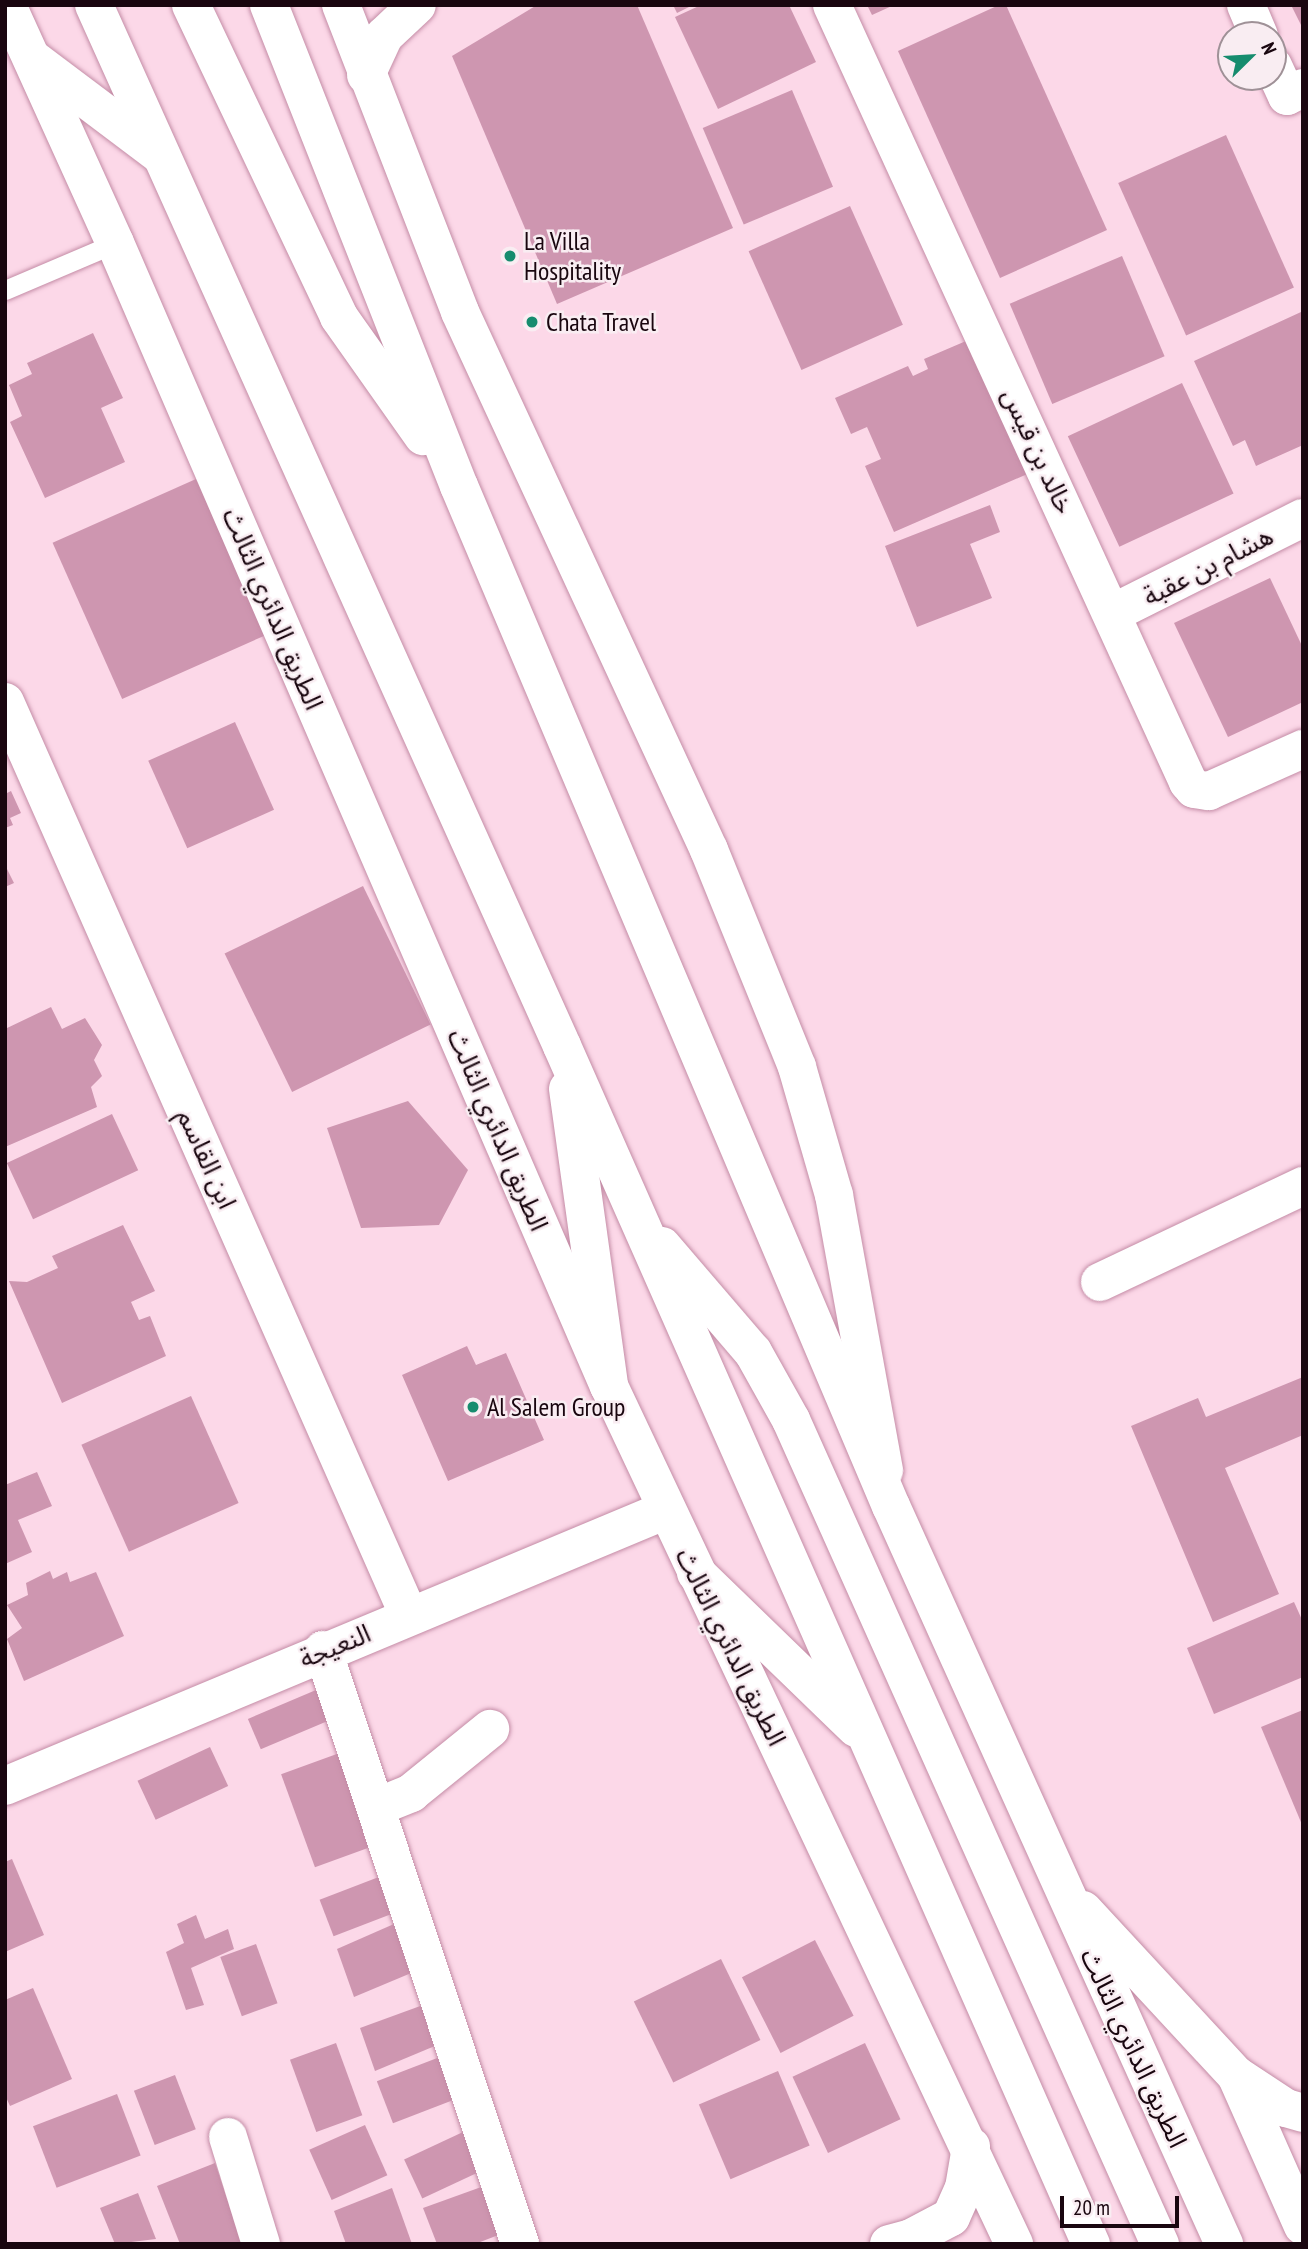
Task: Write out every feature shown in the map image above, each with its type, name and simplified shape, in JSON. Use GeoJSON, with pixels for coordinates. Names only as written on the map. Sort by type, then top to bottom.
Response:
{"type":"FeatureCollection","features":[{"type":"Feature","properties":{"kind":"main road","name":"الطريق الدائري الثالث"},"geometry":{"type":"LineString","coordinates":[[7,5],[116,243],[609,1387],[971,2147],[1014,2244]]}},
{"type":"Feature","properties":{"kind":"main road"},"geometry":{"type":"LineString","coordinates":[[93,5],[165,159],[562,1046],[1091,2244]]}},
{"type":"Feature","properties":{"kind":"main road"},"geometry":{"type":"LineString","coordinates":[[191,5],[339,317],[459,486]]}},
{"type":"Feature","properties":{"kind":"main road","name":"الطريق الدائري الثالث"},"geometry":{"type":"LineString","coordinates":[[269,5],[459,486],[891,1506],[1224,2244]]}},
{"type":"Feature","properties":{"kind":"main road","name":"الطريق الدائري الثالث"},"geometry":{"type":"LineString","coordinates":[[341,5],[460,312],[709,850],[801,1078],[834,1195],[891,1506]]}},
{"type":"Feature","properties":{"kind":"main road"},"geometry":{"type":"LineString","coordinates":[[341,5],[375,12],[414,7]]}},
{"type":"Feature","properties":{"kind":"main road","name":"خالد بن قيس"},"geometry":{"type":"LineString","coordinates":[[832,5],[1194,789],[1209,791],[1303,749]]}},
{"type":"Feature","properties":{"kind":"main road"},"geometry":{"type":"LineString","coordinates":[[366,75],[384,36],[414,7]]}},
{"type":"Feature","properties":{"kind":"main road"},"geometry":{"type":"LineString","coordinates":[[33,59],[165,159]]}},
{"type":"Feature","properties":{"kind":"main road"},"geometry":{"type":"LineString","coordinates":[[1285,91],[1287,96],[1303,89]]}},
{"type":"Feature","properties":{"kind":"main road","name":"هشام بن عقبة"},"geometry":{"type":"LineString","coordinates":[[1113,613],[1303,518]]}},
{"type":"Feature","properties":{"kind":"main road","name":"ابن القاسم"},"geometry":{"type":"LineString","coordinates":[[5,702],[409,1616]]}},
{"type":"Feature","properties":{"kind":"main road"},"geometry":{"type":"LineString","coordinates":[[562,1046],[609,1387]]}},
{"type":"Feature","properties":{"kind":"main road"},"geometry":{"type":"LineString","coordinates":[[1100,1282],[1303,1186]]}},
{"type":"Feature","properties":{"kind":"main road"},"geometry":{"type":"LineString","coordinates":[[639,1221],[730,1321],[774,1386],[1160,2244]]}},
{"type":"Feature","properties":{"kind":"main road","name":"النعيجة"},"geometry":{"type":"LineString","coordinates":[[5,1786],[323,1650],[666,1510]]}},
{"type":"Feature","properties":{"kind":"main road"},"geometry":{"type":"LineString","coordinates":[[696,1573],[870,1742]]}},
{"type":"Feature","properties":{"kind":"main road"},"geometry":{"type":"LineString","coordinates":[[323,1650],[520,2244]]}},
{"type":"Feature","properties":{"kind":"main road"},"geometry":{"type":"LineString","coordinates":[[377,1807],[411,1793],[491,1729]]}},
{"type":"Feature","properties":{"kind":"main road"},"geometry":{"type":"LineString","coordinates":[[1059,1882],[1236,2076],[1286,2108],[1303,2113]]}},
{"type":"Feature","properties":{"kind":"main road"},"geometry":{"type":"LineString","coordinates":[[1236,2076],[1301,2206]]}},
{"type":"Feature","properties":{"kind":"main road"},"geometry":{"type":"LineString","coordinates":[[228,2137],[261,2244]]}},
{"type":"Feature","properties":{"kind":"main road"},"geometry":{"type":"LineString","coordinates":[[911,2242],[950,2217],[964,2188],[971,2147]]}},
{"type":"Feature","properties":{"kind":"lane"},"geometry":{"type":"LineString","coordinates":[[5,290],[116,243]]}},
{"type":"Feature","properties":{"kind":"building"},"geometry":{"type":"Polygon","coordinates":[[[537,5],[637,5],[733,228],[557,304],[452,56],[537,5]]]}},
{"type":"Feature","properties":{"kind":"building"},"geometry":{"type":"Polygon","coordinates":[[[673,5],[693,5],[677,13],[673,5]]]}},
{"type":"Feature","properties":{"kind":"building"},"geometry":{"type":"Polygon","coordinates":[[[701,5],[789,5],[816,62],[718,109],[675,17],[701,5]]]}},
{"type":"Feature","properties":{"kind":"building"},"geometry":{"type":"Polygon","coordinates":[[[867,5],[894,5],[872,15],[867,5]]]}},
{"type":"Feature","properties":{"kind":"building"},"geometry":{"type":"Polygon","coordinates":[[[999,5],[1006,5],[1107,230],[1000,278],[898,51],[999,5]]]}},
{"type":"Feature","properties":{"kind":"building"},"geometry":{"type":"Polygon","coordinates":[[[1291,5],[1303,5],[1303,29],[1291,5]]]}},
{"type":"Feature","properties":{"kind":"building"},"geometry":{"type":"Polygon","coordinates":[[[792,90],[833,187],[744,225],[703,128],[792,90]]]}},
{"type":"Feature","properties":{"kind":"building"},"geometry":{"type":"Polygon","coordinates":[[[1226,135],[1294,288],[1186,336],[1118,183],[1226,135]]]}},
{"type":"Feature","properties":{"kind":"building"},"geometry":{"type":"Polygon","coordinates":[[[850,206],[903,325],[801,370],[749,251],[850,206]]]}},
{"type":"Feature","properties":{"kind":"building"},"geometry":{"type":"Polygon","coordinates":[[[1122,256],[1165,356],[1052,404],[1010,304],[1122,256]]]}},
{"type":"Feature","properties":{"kind":"building"},"geometry":{"type":"Polygon","coordinates":[[[1301,312],[1303,445],[1256,466],[1245,440],[1233,446],[1194,361],[1301,312]]]}},
{"type":"Feature","properties":{"kind":"building"},"geometry":{"type":"Polygon","coordinates":[[[93,333],[123,398],[101,408],[125,462],[45,498],[10,422],[22,416],[9,385],[32,374],[27,363],[93,333]]]}},
{"type":"Feature","properties":{"kind":"building"},"geometry":{"type":"Polygon","coordinates":[[[973,338],[1032,472],[894,532],[865,466],[881,459],[867,427],[851,434],[835,398],[908,366],[913,376],[928,369],[924,359],[973,338]]]}},
{"type":"Feature","properties":{"kind":"building"},"geometry":{"type":"Polygon","coordinates":[[[1182,383],[1234,494],[1119,547],[1068,436],[1182,383]]]}},
{"type":"Feature","properties":{"kind":"building"},"geometry":{"type":"Polygon","coordinates":[[[196,479],[266,635],[122,699],[53,543],[196,479]]]}},
{"type":"Feature","properties":{"kind":"building"},"geometry":{"type":"Polygon","coordinates":[[[990,505],[1000,532],[970,544],[992,598],[917,627],[885,546],[990,505]]]}},
{"type":"Feature","properties":{"kind":"building"},"geometry":{"type":"Polygon","coordinates":[[[1270,578],[1303,648],[1303,702],[1228,737],[1174,623],[1270,578]]]}},
{"type":"Feature","properties":{"kind":"building"},"geometry":{"type":"Polygon","coordinates":[[[235,722],[274,810],[187,848],[148,761],[235,722]]]}},
{"type":"Feature","properties":{"kind":"building"},"geometry":{"type":"Polygon","coordinates":[[[11,791],[21,813],[10,818],[13,825],[5,828],[5,794],[11,791]]]}},
{"type":"Feature","properties":{"kind":"building"},"geometry":{"type":"Polygon","coordinates":[[[5,865],[14,883],[5,887],[5,865]]]}},
{"type":"Feature","properties":{"kind":"building"},"geometry":{"type":"Polygon","coordinates":[[[363,886],[431,1024],[292,1092],[225,954],[363,886]]]}},
{"type":"Feature","properties":{"kind":"building"},"geometry":{"type":"Polygon","coordinates":[[[51,1007],[62,1029],[85,1018],[102,1045],[94,1060],[102,1076],[91,1087],[97,1107],[5,1147],[5,1029],[51,1007]]]}},
{"type":"Feature","properties":{"kind":"building"},"geometry":{"type":"Polygon","coordinates":[[[408,1101],[468,1170],[439,1225],[361,1228],[327,1128],[408,1101]]]}},
{"type":"Feature","properties":{"kind":"building"},"geometry":{"type":"Polygon","coordinates":[[[112,1114],[138,1170],[33,1219],[7,1163],[112,1114]]]}},
{"type":"Feature","properties":{"kind":"building"},"geometry":{"type":"Polygon","coordinates":[[[123,1225],[155,1291],[131,1302],[139,1320],[150,1316],[166,1356],[62,1403],[9,1281],[27,1282],[58,1268],[52,1256],[123,1225]]]}},
{"type":"Feature","properties":{"kind":"building","name":"Al Salem Group"},"geometry":{"type":"Polygon","coordinates":[[[467,1346],[476,1365],[506,1353],[544,1440],[448,1481],[402,1375],[467,1346]]]}},
{"type":"Feature","properties":{"kind":"building"},"geometry":{"type":"Polygon","coordinates":[[[1303,1377],[1303,1435],[1225,1468],[1279,1594],[1213,1622],[1131,1426],[1198,1398],[1206,1417],[1303,1377]]]}},
{"type":"Feature","properties":{"kind":"building"},"geometry":{"type":"Polygon","coordinates":[[[191,1396],[239,1503],[129,1552],[81,1445],[191,1396]]]}},
{"type":"Feature","properties":{"kind":"building"},"geometry":{"type":"Polygon","coordinates":[[[37,1472],[52,1506],[18,1520],[32,1552],[5,1564],[5,1485],[37,1472]]]}},
{"type":"Feature","properties":{"kind":"building"},"geometry":{"type":"Polygon","coordinates":[[[50,1571],[53,1579],[67,1572],[70,1582],[96,1572],[124,1636],[24,1681],[7,1639],[22,1628],[7,1605],[28,1595],[26,1583],[50,1571]]]}},
{"type":"Feature","properties":{"kind":"building"},"geometry":{"type":"Polygon","coordinates":[[[1294,1602],[1303,1622],[1303,1677],[1214,1714],[1187,1648],[1294,1602]]]}},
{"type":"Feature","properties":{"kind":"building"},"geometry":{"type":"Polygon","coordinates":[[[316,1690],[329,1720],[261,1749],[248,1719],[316,1690]]]}},
{"type":"Feature","properties":{"kind":"building"},"geometry":{"type":"Polygon","coordinates":[[[1303,1710],[1303,1827],[1261,1727],[1303,1710]]]}},
{"type":"Feature","properties":{"kind":"building"},"geometry":{"type":"Polygon","coordinates":[[[210,1747],[228,1786],[156,1820],[137,1781],[210,1747]]]}},
{"type":"Feature","properties":{"kind":"building"},"geometry":{"type":"Polygon","coordinates":[[[345,1751],[379,1844],[315,1867],[281,1774],[345,1751]]]}},
{"type":"Feature","properties":{"kind":"building"},"geometry":{"type":"Polygon","coordinates":[[[12,1859],[44,1935],[5,1952],[5,1862],[12,1859]]]}},
{"type":"Feature","properties":{"kind":"building"},"geometry":{"type":"Polygon","coordinates":[[[384,1875],[398,1911],[334,1936],[320,1900],[384,1875]]]}},
{"type":"Feature","properties":{"kind":"building"},"geometry":{"type":"Polygon","coordinates":[[[196,1915],[205,1939],[228,1929],[234,1949],[191,1968],[204,2005],[186,2010],[166,1952],[184,1943],[177,1924],[196,1915]]]}},
{"type":"Feature","properties":{"kind":"building"},"geometry":{"type":"Polygon","coordinates":[[[403,1920],[416,1971],[354,1997],[337,1949],[403,1920]]]}},
{"type":"Feature","properties":{"kind":"building"},"geometry":{"type":"Polygon","coordinates":[[[815,1940],[854,2016],[781,2053],[742,1977],[815,1940]]]}},
{"type":"Feature","properties":{"kind":"building"},"geometry":{"type":"Polygon","coordinates":[[[256,1944],[278,2003],[242,2016],[220,1957],[256,1944]]]}},
{"type":"Feature","properties":{"kind":"building"},"geometry":{"type":"Polygon","coordinates":[[[721,1959],[760,2040],[673,2082],[634,2002],[721,1959]]]}},
{"type":"Feature","properties":{"kind":"building"},"geometry":{"type":"Polygon","coordinates":[[[33,1988],[72,2079],[10,2106],[5,2095],[5,2000],[33,1988]]]}},
{"type":"Feature","properties":{"kind":"building"},"geometry":{"type":"Polygon","coordinates":[[[423,2005],[442,2043],[375,2071],[360,2028],[423,2005]]]}},
{"type":"Feature","properties":{"kind":"building"},"geometry":{"type":"Polygon","coordinates":[[[336,2043],[362,2115],[316,2132],[290,2060],[336,2043]]]}},
{"type":"Feature","properties":{"kind":"building"},"geometry":{"type":"Polygon","coordinates":[[[865,2043],[900,2119],[828,2153],[792,2077],[865,2043]]]}},
{"type":"Feature","properties":{"kind":"building"},"geometry":{"type":"Polygon","coordinates":[[[445,2055],[461,2097],[393,2123],[377,2081],[445,2055]]]}},
{"type":"Feature","properties":{"kind":"building"},"geometry":{"type":"Polygon","coordinates":[[[778,2071],[810,2146],[730,2179],[699,2105],[778,2071]]]}},
{"type":"Feature","properties":{"kind":"building"},"geometry":{"type":"Polygon","coordinates":[[[175,2075],[196,2129],[155,2145],[134,2091],[175,2075]]]}},
{"type":"Feature","properties":{"kind":"building"},"geometry":{"type":"Polygon","coordinates":[[[117,2094],[141,2156],[57,2188],[33,2126],[117,2094]]]}},
{"type":"Feature","properties":{"kind":"building"},"geometry":{"type":"Polygon","coordinates":[[[365,2125],[387,2175],[332,2200],[309,2150],[365,2125]]]}},
{"type":"Feature","properties":{"kind":"building"},"geometry":{"type":"Polygon","coordinates":[[[463,2132],[481,2171],[422,2198],[404,2159],[463,2132]]]}},
{"type":"Feature","properties":{"kind":"building"},"geometry":{"type":"Polygon","coordinates":[[[215,2163],[242,2244],[180,2244],[157,2186],[215,2163]]]}},
{"type":"Feature","properties":{"kind":"building"},"geometry":{"type":"Polygon","coordinates":[[[484,2186],[501,2234],[475,2244],[437,2244],[423,2208],[484,2186]]]}},
{"type":"Feature","properties":{"kind":"building"},"geometry":{"type":"Polygon","coordinates":[[[392,2188],[412,2244],[346,2244],[334,2211],[392,2188]]]}},
{"type":"Feature","properties":{"kind":"building"},"geometry":{"type":"Polygon","coordinates":[[[138,2193],[156,2239],[115,2244],[100,2208],[138,2193]]]}},
{"type":"Feature","properties":{"kind":"place","name":"La Villa Hospitality"},"geometry":{"type":"Point","coordinates":[510,256]}},
{"type":"Feature","properties":{"kind":"place","name":"Chata Travel"},"geometry":{"type":"Point","coordinates":[532,322]}},
{"type":"Feature","properties":{"kind":"place","name":"Al Salem Group"},"geometry":{"type":"Point","coordinates":[473,1407]}}]}
